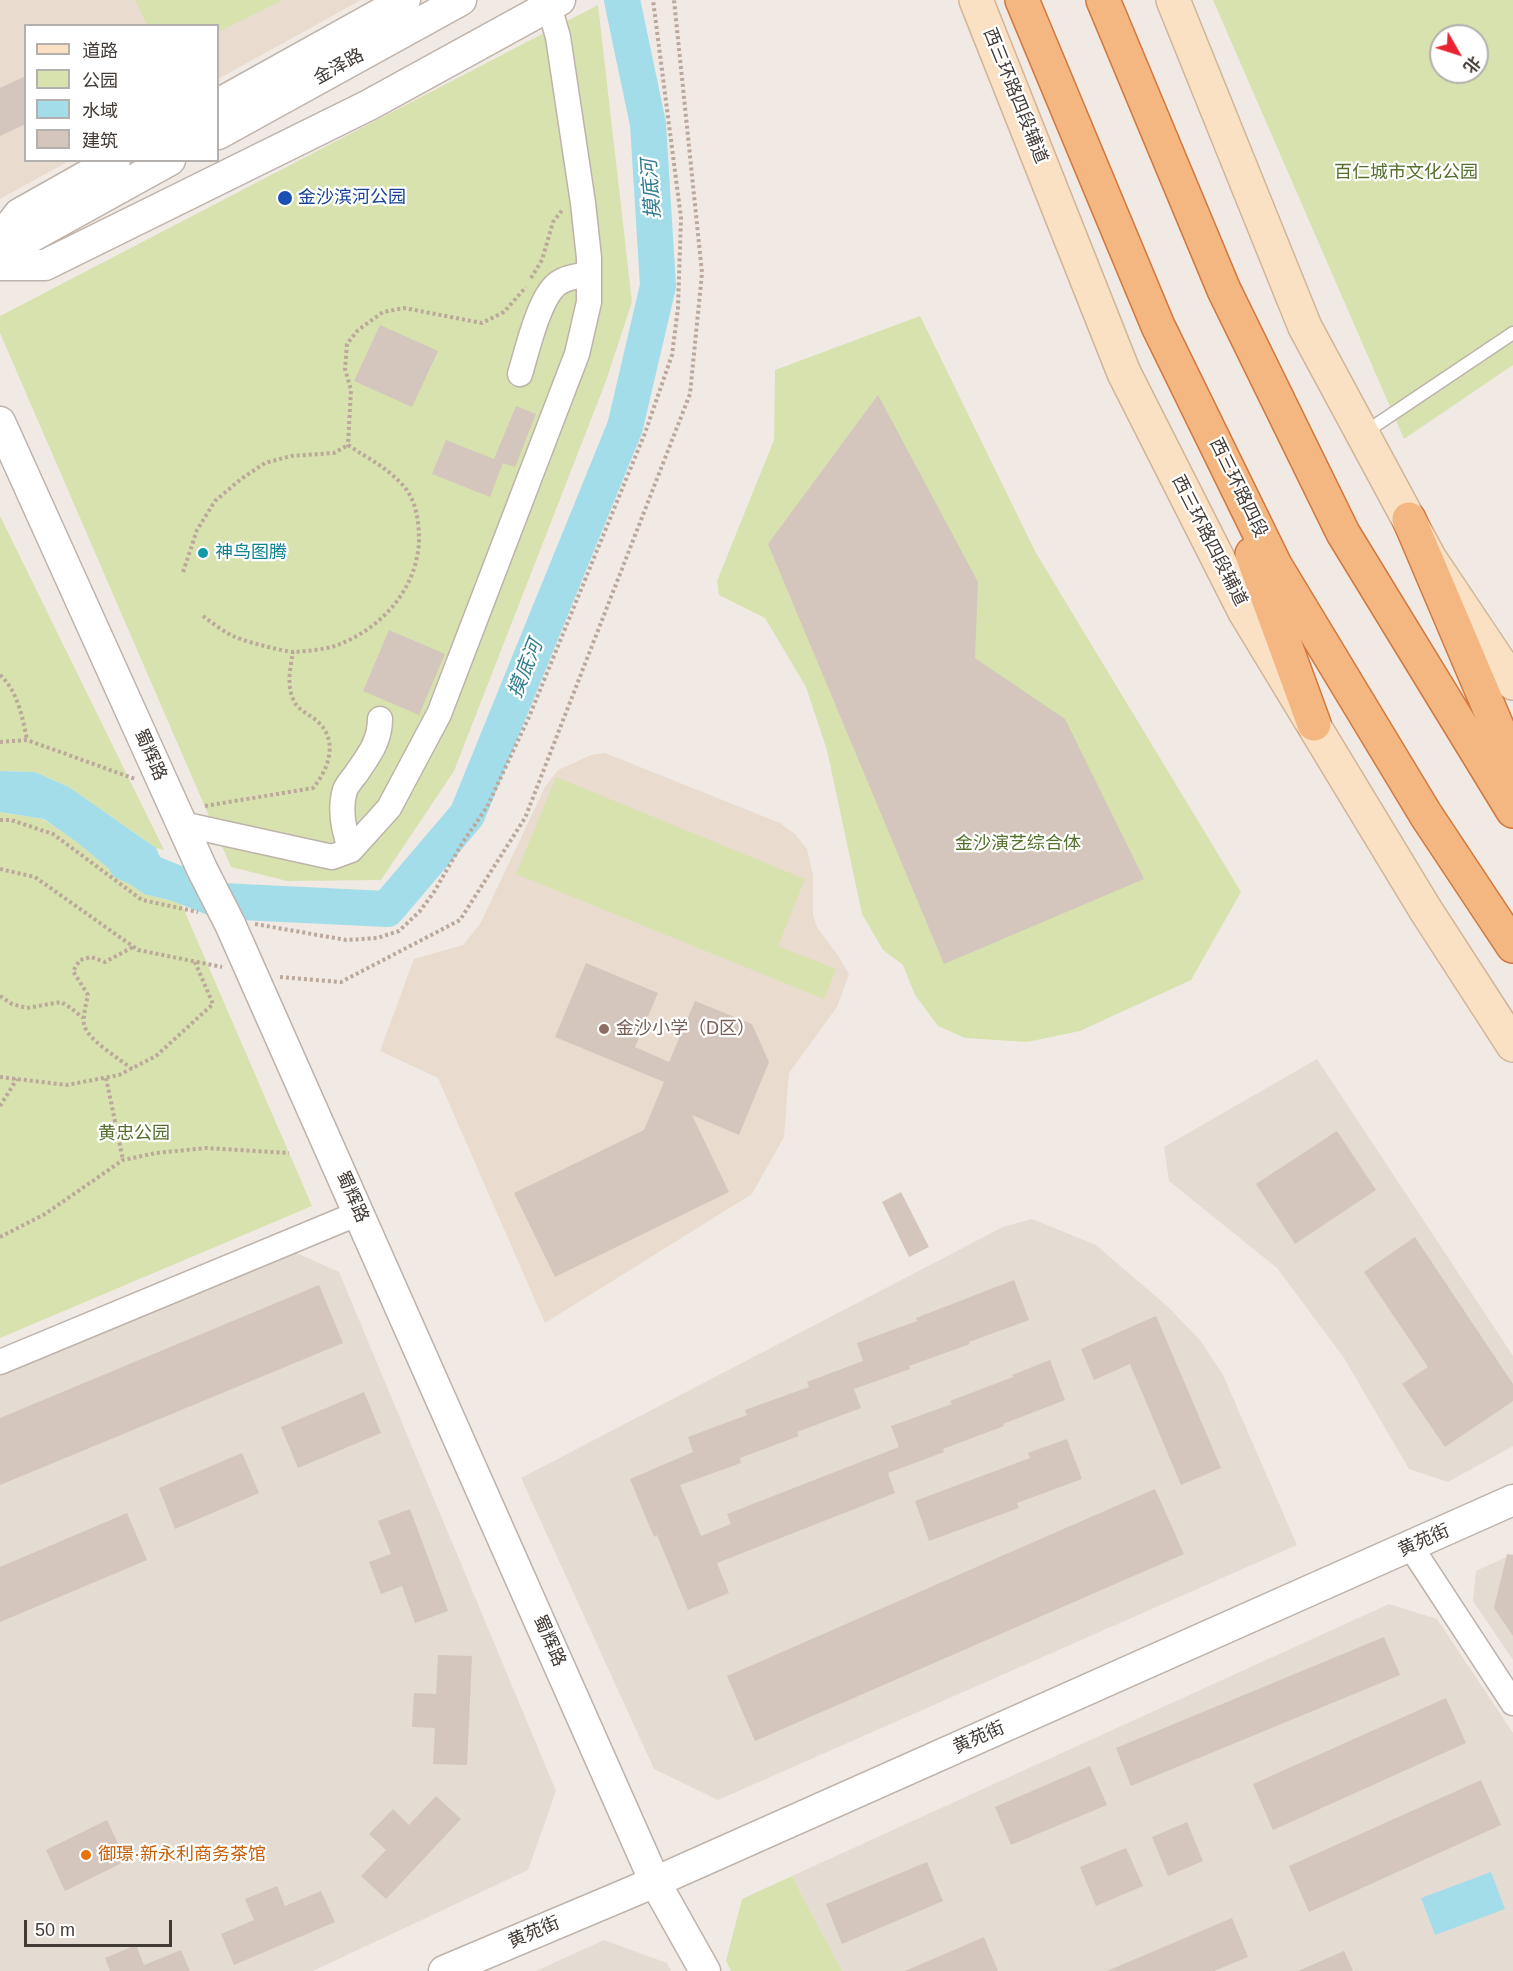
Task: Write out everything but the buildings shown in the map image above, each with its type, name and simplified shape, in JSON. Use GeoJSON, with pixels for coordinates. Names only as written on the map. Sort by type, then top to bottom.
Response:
{"type":"FeatureCollection","features":[{"type":"Feature","properties":{"kind":"highway","name":"西三环路四段"},"geometry":{"type":"LineString","coordinates":[[1022,0],[1158,326],[1275,565],[1426,815],[1513,946]]}},
{"type":"Feature","properties":{"kind":"highway"},"geometry":{"type":"LineString","coordinates":[[1103,0],[1224,290],[1342,533],[1513,811]]}},
{"type":"Feature","properties":{"kind":"highway"},"geometry":{"type":"LineString","coordinates":[[1203,417],[1314,724]]}},
{"type":"Feature","properties":{"kind":"highway"},"geometry":{"type":"LineString","coordinates":[[1409,519],[1513,764]]}},
{"type":"Feature","properties":{"kind":"main road","name":"西三环路四段辅道"},"geometry":{"type":"LineString","coordinates":[[976,0],[1124,373],[1245,612],[1425,909],[1513,1046]]}},
{"type":"Feature","properties":{"kind":"main road"},"geometry":{"type":"LineString","coordinates":[[1173,0],[1305,327],[1430,559],[1513,683]]}},
{"type":"Feature","properties":{"kind":"street"},"geometry":{"type":"LineString","coordinates":[[219,103],[405,0]]}},
{"type":"Feature","properties":{"kind":"street","name":"金泽路"},"geometry":{"type":"LineString","coordinates":[[219,133],[461,0]]}},
{"type":"Feature","properties":{"kind":"street"},"geometry":{"type":"LineString","coordinates":[[0,266],[45,266],[369,105],[554,3],[583,203],[589,302],[577,354],[440,714],[389,808],[351,850],[332,856],[175,808]]}},
{"type":"Feature","properties":{"kind":"street"},"geometry":{"type":"LineString","coordinates":[[0,239],[19,214],[111,162]]}},
{"type":"Feature","properties":{"kind":"street"},"geometry":{"type":"LineString","coordinates":[[0,254],[166,162]]}},
{"type":"Feature","properties":{"kind":"street"},"geometry":{"type":"LineString","coordinates":[[520,374],[544,299],[557,284],[572,277],[589,274]]}},
{"type":"Feature","properties":{"kind":"street","name":"蜀辉路"},"geometry":{"type":"LineString","coordinates":[[0,422],[202,869],[253,975],[655,1882],[705,1971]]}},
{"type":"Feature","properties":{"kind":"street"},"geometry":{"type":"LineString","coordinates":[[351,850],[344,833],[345,790],[371,752],[380,733],[380,719]]}},
{"type":"Feature","properties":{"kind":"street"},"geometry":{"type":"LineString","coordinates":[[0,1362],[359,1213]]}},
{"type":"Feature","properties":{"kind":"street","name":"黄苑街"},"geometry":{"type":"LineString","coordinates":[[444,1971],[655,1882],[1513,1500]]}},
{"type":"Feature","properties":{"kind":"street"},"geometry":{"type":"LineString","coordinates":[[1411,1547],[1513,1703]]}},
{"type":"Feature","properties":{"kind":"lane"},"geometry":{"type":"LineString","coordinates":[[1363,434],[1513,333]]}},
{"type":"Feature","properties":{"kind":"path"},"geometry":{"type":"LineString","coordinates":[[0,869],[35,877],[138,950],[253,975],[341,982],[460,920],[525,818],[690,394],[702,273],[675,0]]}},
{"type":"Feature","properties":{"kind":"path"},"geometry":{"type":"LineString","coordinates":[[348,444],[351,390],[345,369],[346,352],[347,344],[358,330],[383,312],[404,308],[482,323],[504,312],[526,287],[542,260],[553,222],[565,206],[583,203]]}},
{"type":"Feature","properties":{"kind":"path"},"geometry":{"type":"LineString","coordinates":[[183,572],[197,530],[214,501],[241,479],[265,463],[291,456],[334,453],[348,444]]}},
{"type":"Feature","properties":{"kind":"path"},"geometry":{"type":"LineString","coordinates":[[203,616],[231,636],[293,652],[339,645],[370,627],[388,612],[407,588],[418,556],[419,525],[416,511],[407,491],[387,468],[348,444]]}},
{"type":"Feature","properties":{"kind":"path"},"geometry":{"type":"LineString","coordinates":[[0,742],[27,740],[175,808],[225,804],[313,788],[322,778],[327,766],[330,754],[328,738],[324,728],[296,705],[290,687],[293,652]]}},
{"type":"Feature","properties":{"kind":"path"},"geometry":{"type":"LineString","coordinates":[[0,675],[14,696],[24,720],[27,740]]}},
{"type":"Feature","properties":{"kind":"path"},"geometry":{"type":"LineString","coordinates":[[132,1069],[93,1039],[84,1026],[88,995],[73,971],[80,960],[91,957],[105,963],[133,946]]}},
{"type":"Feature","properties":{"kind":"path"},"geometry":{"type":"LineString","coordinates":[[0,1077],[67,1085],[119,1075],[156,1056],[213,1005],[195,961]]}},
{"type":"Feature","properties":{"kind":"path"},"geometry":{"type":"LineString","coordinates":[[0,996],[12,1004],[27,1008],[61,1002],[84,1019]]}},
{"type":"Feature","properties":{"kind":"path"},"geometry":{"type":"LineString","coordinates":[[106,1078],[123,1160]]}},
{"type":"Feature","properties":{"kind":"path"},"geometry":{"type":"LineString","coordinates":[[0,1107],[17,1079]]}},
{"type":"Feature","properties":{"kind":"path"},"geometry":{"type":"LineString","coordinates":[[0,1237],[45,1214],[123,1160],[156,1153],[206,1148],[289,1153]]}},
{"type":"Feature","properties":{"kind":"shaded area"},"geometry":{"type":"Polygon","coordinates":[[[0,0],[361,0],[219,78],[219,24],[24,24],[24,162],[67,162],[0,199],[0,0]]]}},
{"type":"Feature","properties":{"kind":"shaded area","name":"金沙小学（D区）"},"geometry":{"type":"Polygon","coordinates":[[[605,753],[780,823],[795,834],[807,849],[813,875],[813,915],[817,927],[849,974],[837,1007],[789,1073],[784,1137],[752,1194],[545,1323],[438,1078],[380,1051],[414,959],[463,945],[480,924],[545,787],[558,770],[591,755],[605,753]]]}},
{"type":"Feature","properties":{"kind":"shaded area"},"geometry":{"type":"Polygon","coordinates":[[[1317,1059],[1513,1356],[1513,1446],[1448,1482],[1409,1469],[1344,1358],[1277,1268],[1169,1181],[1164,1147],[1317,1059]]]}},
{"type":"Feature","properties":{"kind":"shaded area"},"geometry":{"type":"Polygon","coordinates":[[[1032,1219],[1096,1245],[1167,1306],[1200,1340],[1223,1375],[1297,1545],[718,1800],[654,1769],[521,1478],[1003,1227],[1032,1219]]]}},
{"type":"Feature","properties":{"kind":"shaded area"},"geometry":{"type":"Polygon","coordinates":[[[290,1250],[339,1272],[556,1791],[528,1870],[313,1971],[0,1971],[0,1376],[290,1250]]]}},
{"type":"Feature","properties":{"kind":"shaded area"},"geometry":{"type":"Polygon","coordinates":[[[1513,1554],[1513,1660],[1473,1601],[1476,1571],[1513,1554]]]}},
{"type":"Feature","properties":{"kind":"shaded area"},"geometry":{"type":"Polygon","coordinates":[[[1389,1604],[1437,1619],[1513,1733],[1513,1971],[842,1971],[792,1876],[1389,1604]]]}},
{"type":"Feature","properties":{"kind":"shaded area"},"geometry":{"type":"Polygon","coordinates":[[[604,1940],[667,1963],[671,1971],[536,1971],[604,1940]]]}},
{"type":"Feature","properties":{"kind":"green space"},"geometry":{"type":"Polygon","coordinates":[[[135,0],[283,0],[219,32],[219,24],[147,24],[135,0]]]}},
{"type":"Feature","properties":{"kind":"green space","name":"百仁城市文化公园"},"geometry":{"type":"Polygon","coordinates":[[[1213,0],[1513,0],[1513,365],[1404,439],[1213,0]]]}},
{"type":"Feature","properties":{"kind":"green space","name":"金沙滨河公园"},"geometry":{"type":"Polygon","coordinates":[[[598,5],[632,302],[606,381],[454,771],[381,880],[287,881],[231,867],[0,333],[0,316],[598,5]]]}},
{"type":"Feature","properties":{"kind":"green space","name":"金沙演艺综合体"},"geometry":{"type":"Polygon","coordinates":[[[920,316],[1036,553],[1241,892],[1191,980],[1080,1031],[1027,1042],[965,1038],[938,1026],[915,995],[903,965],[883,950],[862,914],[827,750],[806,687],[765,618],[719,595],[717,581],[774,440],[775,370],[920,316]]]}},
{"type":"Feature","properties":{"kind":"green space"},"geometry":{"type":"Polygon","coordinates":[[[0,516],[164,850],[156,848],[69,787],[35,772],[0,771],[0,516]]]}},
{"type":"Feature","properties":{"kind":"green space"},"geometry":{"type":"Polygon","coordinates":[[[556,777],[805,879],[778,946],[836,969],[824,999],[516,874],[556,777]]]}},
{"type":"Feature","properties":{"kind":"green space","name":"黄忠公园"},"geometry":{"type":"Polygon","coordinates":[[[0,812],[43,819],[77,842],[115,874],[144,894],[181,903],[312,1206],[0,1338],[0,812]]]}},
{"type":"Feature","properties":{"kind":"green space"},"geometry":{"type":"Polygon","coordinates":[[[792,1876],[842,1971],[731,1971],[726,1961],[742,1899],[792,1876]]]}},
{"type":"Feature","properties":{"kind":"water"},"geometry":{"type":"Polygon","coordinates":[[[0,771],[35,772],[69,787],[156,848],[181,903],[144,894],[44,819],[0,812],[0,771]]]}},
{"type":"Feature","properties":{"kind":"water"},"geometry":{"type":"Polygon","coordinates":[[[1491,1872],[1505,1909],[1435,1935],[1421,1898],[1491,1872]]]}},
{"type":"Feature","properties":{"kind":"waterway","name":"摸底河"},"geometry":{"type":"LineString","coordinates":[[126,863],[221,901],[387,909],[467,815],[625,427],[658,286],[648,124],[622,0]]}},
{"type":"Feature","properties":{"kind":"place","name":"金沙滨河公园"},"geometry":{"type":"Point","coordinates":[285,198]}},
{"type":"Feature","properties":{"kind":"place","name":"神鸟图腾"},"geometry":{"type":"Point","coordinates":[203,553]}},
{"type":"Feature","properties":{"kind":"place","name":"金沙小学（D区）"},"geometry":{"type":"Point","coordinates":[604,1029]}},
{"type":"Feature","properties":{"kind":"place","name":"御璟·新永利商务茶馆"},"geometry":{"type":"Point","coordinates":[86,1855]}}]}
